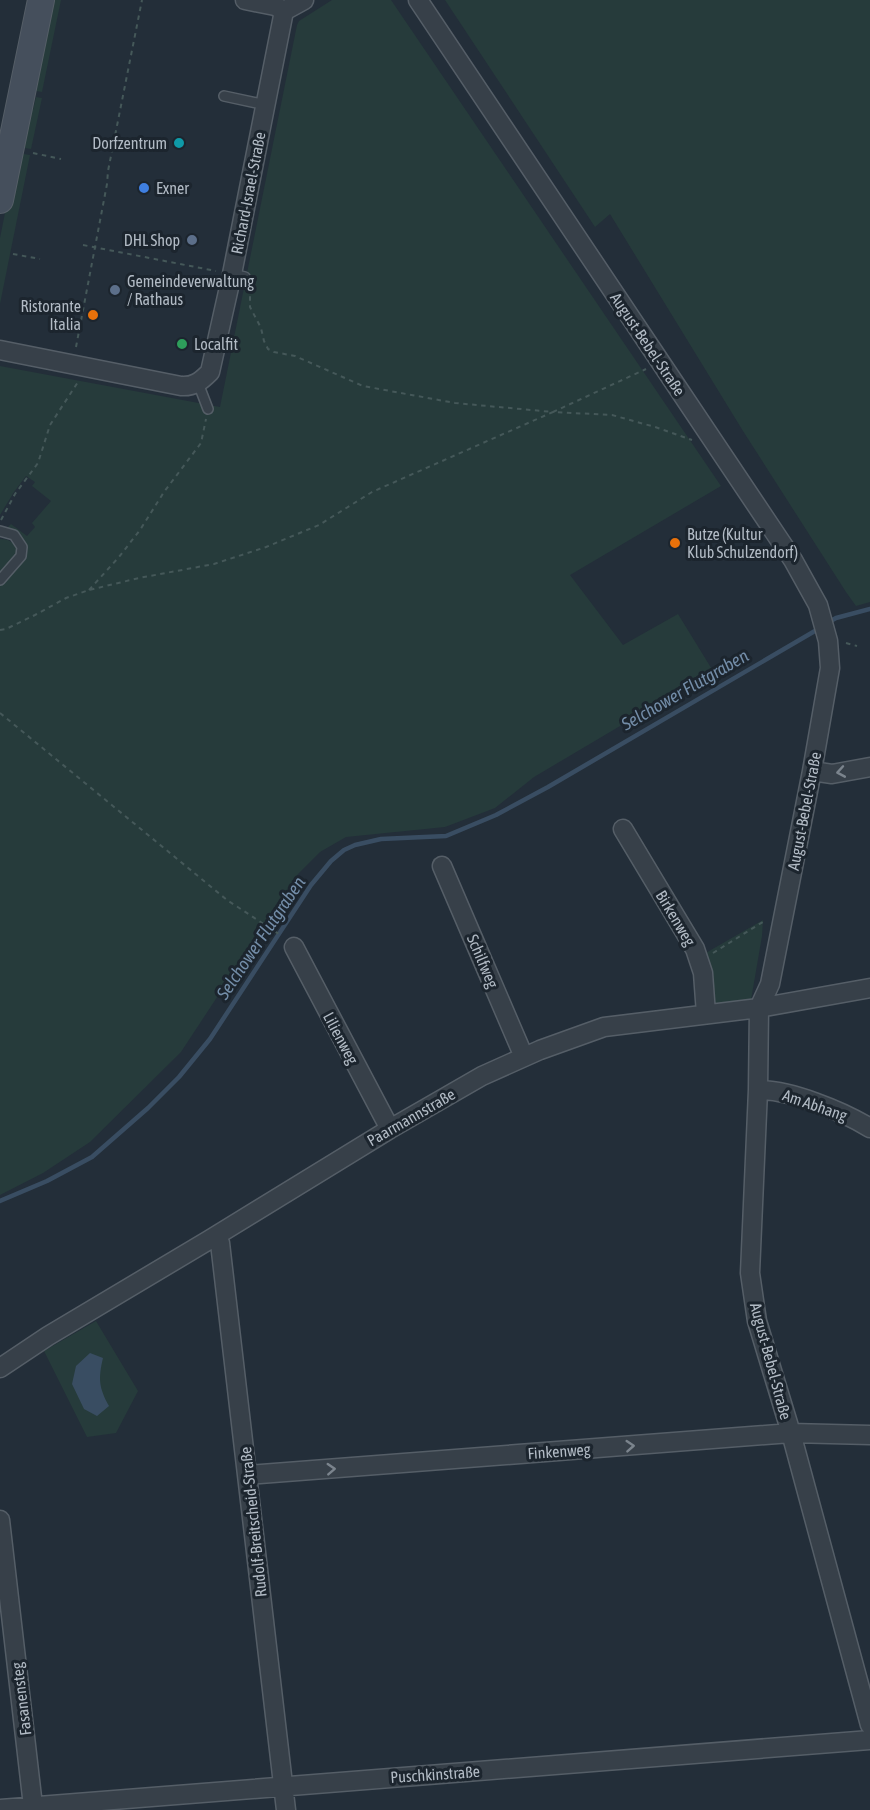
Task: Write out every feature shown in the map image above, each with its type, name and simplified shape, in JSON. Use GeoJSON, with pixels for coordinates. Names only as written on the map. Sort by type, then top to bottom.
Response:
{"type":"FeatureCollection","features":[{"type":"Feature","properties":{"kind":"street"},"geometry":{"type":"LineString","coordinates":[[1,190],[40,0]]}},
{"type":"Feature","properties":{"kind":"street"},"geometry":{"type":"LineString","coordinates":[[244,0],[275,6],[304,0]]}},
{"type":"Feature","properties":{"kind":"street","name":"August-Bebel-Straße"},"geometry":{"type":"LineString","coordinates":[[417,0],[793,560],[837,642],[830,668],[770,984],[759,1008],[750,1273],[757,1321],[870,1725]]}},
{"type":"Feature","properties":{"kind":"street","name":"Richard-Israel-Straße"},"geometry":{"type":"LineString","coordinates":[[198,383],[210,372],[240,278],[266,105],[275,6]]}},
{"type":"Feature","properties":{"kind":"street"},"geometry":{"type":"LineString","coordinates":[[0,350],[181,386],[198,383]]}},
{"type":"Feature","properties":{"kind":"street"},"geometry":{"type":"LineString","coordinates":[[812,771],[832,774],[870,767]]}},
{"type":"Feature","properties":{"kind":"street","name":"Birkenweg"},"geometry":{"type":"LineString","coordinates":[[623,829],[695,949],[703,973],[706,1014]]}},
{"type":"Feature","properties":{"kind":"street","name":"Schilfweg"},"geometry":{"type":"LineString","coordinates":[[442,866],[524,1057]]}},
{"type":"Feature","properties":{"kind":"street","name":"Lilienweg"},"geometry":{"type":"LineString","coordinates":[[294,947],[390,1129]]}},
{"type":"Feature","properties":{"kind":"street","name":"Paarmannstraße"},"geometry":{"type":"LineString","coordinates":[[0,1368],[48,1335],[216,1236],[390,1129],[482,1076],[524,1057],[604,1027],[759,1008],[870,988]]}},
{"type":"Feature","properties":{"kind":"street","name":"Am Abhang"},"geometry":{"type":"LineString","coordinates":[[758,1090],[781,1093],[847,1114],[870,1128]]}},
{"type":"Feature","properties":{"kind":"street","name":"Rudolf-Breitscheid-Straße"},"geometry":{"type":"LineString","coordinates":[[216,1236],[220,1244],[286,1810]]}},
{"type":"Feature","properties":{"kind":"street","name":"Finkenweg"},"geometry":{"type":"LineString","coordinates":[[248,1475],[790,1434],[870,1435]]}},
{"type":"Feature","properties":{"kind":"street","name":"Fasanensteg"},"geometry":{"type":"LineString","coordinates":[[0,1520],[33,1806]]}},
{"type":"Feature","properties":{"kind":"street","name":"Puschkinstraße"},"geometry":{"type":"LineString","coordinates":[[0,1809],[870,1740]]}},
{"type":"Feature","properties":{"kind":"lane"},"geometry":{"type":"LineString","coordinates":[[224,96],[266,105]]}},
{"type":"Feature","properties":{"kind":"lane"},"geometry":{"type":"LineString","coordinates":[[198,383],[208,409]]}},
{"type":"Feature","properties":{"kind":"lane"},"geometry":{"type":"LineString","coordinates":[[0,531],[14,535],[22,546],[21,556],[0,580]]}},
{"type":"Feature","properties":{"kind":"path"},"geometry":{"type":"LineString","coordinates":[[75,350],[142,0]]}},
{"type":"Feature","properties":{"kind":"path"},"geometry":{"type":"LineString","coordinates":[[33,153],[61,159]]}},
{"type":"Feature","properties":{"kind":"path"},"geometry":{"type":"LineString","coordinates":[[83,245],[240,278],[250,293],[250,307],[261,328],[268,349],[295,356],[363,386],[455,403],[612,415],[700,443]]}},
{"type":"Feature","properties":{"kind":"path"},"geometry":{"type":"LineString","coordinates":[[13,254],[40,259]]}},
{"type":"Feature","properties":{"kind":"path"},"geometry":{"type":"LineString","coordinates":[[0,630],[66,598],[140,578],[214,564],[266,547],[319,525],[372,492],[648,368]]}},
{"type":"Feature","properties":{"kind":"path"},"geometry":{"type":"LineString","coordinates":[[0,526],[6,509],[38,463],[50,425],[81,377]]}},
{"type":"Feature","properties":{"kind":"path"},"geometry":{"type":"LineString","coordinates":[[89,591],[119,558],[201,443],[208,409]]}},
{"type":"Feature","properties":{"kind":"path"},"geometry":{"type":"LineString","coordinates":[[837,642],[857,646]]}},
{"type":"Feature","properties":{"kind":"path"},"geometry":{"type":"LineString","coordinates":[[0,713],[227,900],[292,942],[294,947]]}},
{"type":"Feature","properties":{"kind":"path"},"geometry":{"type":"LineString","coordinates":[[700,961],[769,918]]}},
{"type":"Feature","properties":{"kind":"green space"},"geometry":{"type":"Polygon","coordinates":[[[48,0],[61,0],[42,92],[30,90],[48,0]]]}},
{"type":"Feature","properties":{"kind":"green space"},"geometry":{"type":"Polygon","coordinates":[[[332,0],[391,0],[721,486],[570,575],[623,645],[678,614],[713,671],[534,777],[495,808],[445,827],[346,837],[320,852],[298,874],[181,1052],[90,1142],[43,1173],[0,1195],[0,586],[27,556],[26,549],[6,529],[11,524],[27,536],[35,527],[32,523],[51,501],[32,486],[35,482],[26,476],[0,515],[0,366],[220,407],[297,25],[299,21],[332,0]]]}},
{"type":"Feature","properties":{"kind":"green space"},"geometry":{"type":"Polygon","coordinates":[[[445,0],[870,0],[870,602],[856,606],[846,592],[743,431],[610,214],[595,227],[445,0]]]}},
{"type":"Feature","properties":{"kind":"green space"},"geometry":{"type":"Polygon","coordinates":[[[36,97],[42,98],[31,149],[18,147],[26,108],[33,110],[36,97]]]}},
{"type":"Feature","properties":{"kind":"green space"},"geometry":{"type":"Polygon","coordinates":[[[17,153],[30,155],[0,304],[0,238],[17,153]]]}},
{"type":"Feature","properties":{"kind":"green space"},"geometry":{"type":"Polygon","coordinates":[[[0,539],[11,541],[19,549],[16,557],[0,577],[0,539]]]}},
{"type":"Feature","properties":{"kind":"green space"},"geometry":{"type":"Polygon","coordinates":[[[763,920],[751,1000],[715,1008],[704,954],[763,920]]]}},
{"type":"Feature","properties":{"kind":"green space"},"geometry":{"type":"Polygon","coordinates":[[[96,1321],[138,1391],[116,1433],[87,1437],[44,1351],[96,1321]]]}},
{"type":"Feature","properties":{"kind":"water"},"geometry":{"type":"Polygon","coordinates":[[[90,1353],[103,1358],[100,1383],[109,1406],[97,1416],[84,1409],[72,1384],[76,1366],[90,1353]]]}},
{"type":"Feature","properties":{"kind":"waterway","name":"Selchower Flutgraben"},"geometry":{"type":"LineString","coordinates":[[827,623],[836,618],[870,609]]}},
{"type":"Feature","properties":{"kind":"waterway","name":"Selchower Flutgraben"},"geometry":{"type":"LineString","coordinates":[[0,1201],[47,1181],[92,1157],[148,1108],[179,1077],[210,1039],[311,885],[331,861],[344,850],[381,839],[446,836],[496,815],[820,628]]}},
{"type":"Feature","properties":{"kind":"place","name":"Dorfzentrum"},"geometry":{"type":"Point","coordinates":[179,143]}},
{"type":"Feature","properties":{"kind":"place","name":"Exner"},"geometry":{"type":"Point","coordinates":[144,188]}},
{"type":"Feature","properties":{"kind":"place","name":"DHL Shop"},"geometry":{"type":"Point","coordinates":[192,240]}},
{"type":"Feature","properties":{"kind":"place","name":"Gemeindeverwaltung / Rathaus"},"geometry":{"type":"Point","coordinates":[115,290]}},
{"type":"Feature","properties":{"kind":"place","name":"Ristorante Italia"},"geometry":{"type":"Point","coordinates":[93,315]}},
{"type":"Feature","properties":{"kind":"place","name":"Localfit"},"geometry":{"type":"Point","coordinates":[182,344]}},
{"type":"Feature","properties":{"kind":"place","name":"Butze (Kultur Klub Schulzendorf)"},"geometry":{"type":"Point","coordinates":[675,543]}}]}
